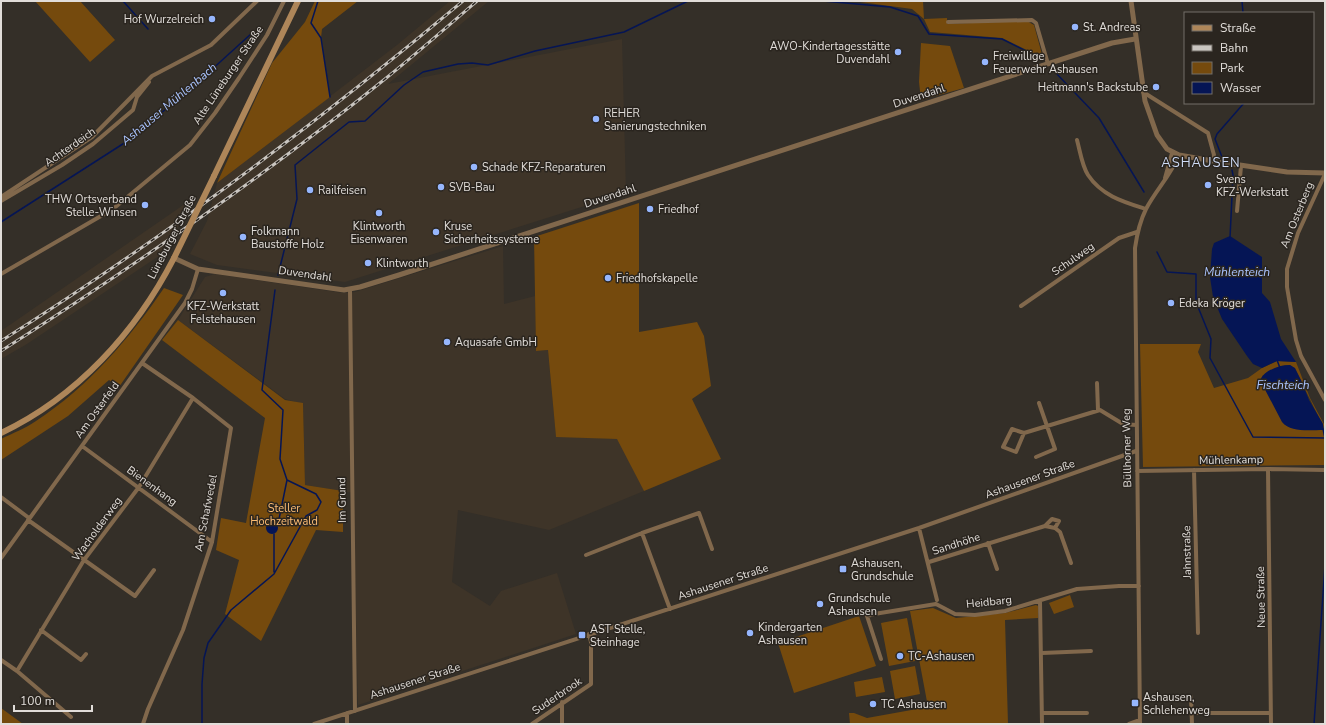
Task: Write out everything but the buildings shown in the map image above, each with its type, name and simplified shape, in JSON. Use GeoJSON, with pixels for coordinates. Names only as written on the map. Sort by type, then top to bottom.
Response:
{"type":"FeatureCollection","features":[{"type":"Feature","properties":{"kind":"main road","name":"Lüneburger Straße"},"geometry":{"type":"LineString","coordinates":[[1,433],[47,407],[75,385],[104,358],[137,320],[174,258],[298,1]]}},
{"type":"Feature","properties":{"kind":"street","name":"Achterdeich"},"geometry":{"type":"LineString","coordinates":[[1,197],[92,137],[152,76],[211,45],[257,1]]}},
{"type":"Feature","properties":{"kind":"street","name":"Alte Lüneburger Straße"},"geometry":{"type":"LineString","coordinates":[[1,274],[113,209],[190,145],[215,113],[239,78],[284,1]]}},
{"type":"Feature","properties":{"kind":"street"},"geometry":{"type":"LineString","coordinates":[[1131,1],[1143,92],[1157,135],[1164,146],[1172,153],[1179,156],[1287,172],[1325,174]]}},
{"type":"Feature","properties":{"kind":"street"},"geometry":{"type":"LineString","coordinates":[[948,22],[1032,20],[1036,23],[1048,64]]}},
{"type":"Feature","properties":{"kind":"street","name":"Duvendahl"},"geometry":{"type":"LineString","coordinates":[[174,258],[198,268],[350,290],[413,271],[1112,43],[1135,39]]}},
{"type":"Feature","properties":{"kind":"street","name":"Achterdeich"},"geometry":{"type":"LineString","coordinates":[[1,201],[62,165],[93,144],[133,110],[137,97],[152,76]]}},
{"type":"Feature","properties":{"kind":"street"},"geometry":{"type":"LineString","coordinates":[[1143,92],[1208,133],[1214,154],[1213,161]]}},
{"type":"Feature","properties":{"kind":"street"},"geometry":{"type":"LineString","coordinates":[[1077,140],[1088,175],[1105,193],[1115,199],[1146,209]]}},
{"type":"Feature","properties":{"kind":"street","name":"Büllhorner Weg"},"geometry":{"type":"LineString","coordinates":[[1165,179],[1172,153]]}},
{"type":"Feature","properties":{"kind":"street","name":"Büllhorner Weg"},"geometry":{"type":"LineString","coordinates":[[1140,722],[1135,248],[1138,232],[1146,209],[1170,173],[1179,156]]}},
{"type":"Feature","properties":{"kind":"street"},"geometry":{"type":"LineString","coordinates":[[1237,211],[1241,166]]}},
{"type":"Feature","properties":{"kind":"street","name":"Am Osterberg"},"geometry":{"type":"LineString","coordinates":[[1325,174],[1298,234],[1287,269],[1287,288],[1296,340],[1301,356],[1325,400]]}},
{"type":"Feature","properties":{"kind":"street","name":"Schulweg"},"geometry":{"type":"LineString","coordinates":[[1021,306],[1119,238],[1138,232]]}},
{"type":"Feature","properties":{"kind":"street","name":"Am Osterfeld"},"geometry":{"type":"LineString","coordinates":[[1,558],[185,303],[192,288],[198,268]]}},
{"type":"Feature","properties":{"kind":"street","name":"Im Grund"},"geometry":{"type":"LineString","coordinates":[[350,290],[355,711]]}},
{"type":"Feature","properties":{"kind":"street","name":"Am Schafwedel"},"geometry":{"type":"LineString","coordinates":[[142,363],[193,398],[231,428],[212,542],[183,630],[148,709],[143,724]]}},
{"type":"Feature","properties":{"kind":"street"},"geometry":{"type":"LineString","coordinates":[[1097,383],[1098,410]]}},
{"type":"Feature","properties":{"kind":"street","name":"Wacholderweg"},"geometry":{"type":"LineString","coordinates":[[17,671],[84,560],[139,487],[193,398]]}},
{"type":"Feature","properties":{"kind":"street"},"geometry":{"type":"LineString","coordinates":[[1036,457],[1055,449],[1039,403]]}},
{"type":"Feature","properties":{"kind":"street"},"geometry":{"type":"LineString","coordinates":[[1024,433],[1016,452],[1003,447],[1012,429],[1024,433],[1098,410],[1123,424],[1136,425]]}},
{"type":"Feature","properties":{"kind":"street","name":"Bienenhang"},"geometry":{"type":"LineString","coordinates":[[82,446],[212,542]]}},
{"type":"Feature","properties":{"kind":"street","name":"Ashausener Straße"},"geometry":{"type":"LineString","coordinates":[[314,724],[918,528],[1136,451]]}},
{"type":"Feature","properties":{"kind":"street","name":"Mühlenkamp"},"geometry":{"type":"LineString","coordinates":[[1137,471],[1268,469],[1325,470]]}},
{"type":"Feature","properties":{"kind":"street","name":"Neue Straße"},"geometry":{"type":"LineString","coordinates":[[1268,469],[1271,724]]}},
{"type":"Feature","properties":{"kind":"street","name":"Jahnstraße"},"geometry":{"type":"LineString","coordinates":[[1194,470],[1198,633]]}},
{"type":"Feature","properties":{"kind":"street"},"geometry":{"type":"LineString","coordinates":[[1,497],[84,560],[135,596],[154,570]]}},
{"type":"Feature","properties":{"kind":"street"},"geometry":{"type":"LineString","coordinates":[[586,554],[699,513],[712,548]]}},
{"type":"Feature","properties":{"kind":"street","name":"Sandhöhe"},"geometry":{"type":"LineString","coordinates":[[1045,526],[1052,519],[1059,521],[1055,528]]}},
{"type":"Feature","properties":{"kind":"street","name":"Sandhöhe"},"geometry":{"type":"LineString","coordinates":[[929,562],[1045,526],[1055,528],[1060,532],[1071,563]]}},
{"type":"Feature","properties":{"kind":"street","name":"Sandhöhe"},"geometry":{"type":"LineString","coordinates":[[918,528],[929,562],[937,600]]}},
{"type":"Feature","properties":{"kind":"street"},"geometry":{"type":"LineString","coordinates":[[642,533],[670,609]]}},
{"type":"Feature","properties":{"kind":"street","name":"Sandhöhe"},"geometry":{"type":"LineString","coordinates":[[988,543],[997,569]]}},
{"type":"Feature","properties":{"kind":"street","name":"Heidbarg"},"geometry":{"type":"LineString","coordinates":[[881,659],[867,616],[936,604],[955,614],[975,615],[1005,611],[1040,602],[1077,589],[1139,586]]}},
{"type":"Feature","properties":{"kind":"street"},"geometry":{"type":"LineString","coordinates":[[1040,602],[1042,724]]}},
{"type":"Feature","properties":{"kind":"street"},"geometry":{"type":"LineString","coordinates":[[41,630],[80,660],[86,654]]}},
{"type":"Feature","properties":{"kind":"street","name":"Suderbrook"},"geometry":{"type":"LineString","coordinates":[[532,724],[562,702],[591,684],[591,642],[588,634]]}},
{"type":"Feature","properties":{"kind":"street"},"geometry":{"type":"LineString","coordinates":[[1042,653],[1091,651]]}},
{"type":"Feature","properties":{"kind":"street"},"geometry":{"type":"LineString","coordinates":[[1,660],[17,671],[71,717]]}},
{"type":"Feature","properties":{"kind":"street"},"geometry":{"type":"LineString","coordinates":[[1191,697],[1192,724]]}},
{"type":"Feature","properties":{"kind":"street"},"geometry":{"type":"LineString","coordinates":[[562,702],[562,724]]}},
{"type":"Feature","properties":{"kind":"street"},"geometry":{"type":"LineString","coordinates":[[347,713],[347,724]]}},
{"type":"Feature","properties":{"kind":"street"},"geometry":{"type":"LineString","coordinates":[[1042,713],[1087,713]]}},
{"type":"Feature","properties":{"kind":"street"},"geometry":{"type":"LineString","coordinates":[[1192,714],[1271,713]]}},
{"type":"Feature","properties":{"kind":"street"},"geometry":{"type":"LineString","coordinates":[[1129,724],[1140,722]]}},
{"type":"Feature","properties":{"kind":"shaded area"},"geometry":{"type":"Polygon","coordinates":[[[450,1],[489,1],[388,84],[622,39],[626,193],[345,282],[217,265],[190,254],[207,221],[217,183],[397,45],[450,1]]]}},
{"type":"Feature","properties":{"kind":"shaded area"},"geometry":{"type":"Polygon","coordinates":[[[192,199],[165,252],[27,344],[1,359],[1,331],[192,199]]]}},
{"type":"Feature","properties":{"kind":"shaded area"},"geometry":{"type":"Polygon","coordinates":[[[503,246],[504,304],[535,296],[536,351],[548,350],[556,436],[618,439],[644,491],[549,530],[458,510],[452,582],[490,606],[501,591],[557,573],[576,634],[358,705],[353,493],[305,485],[303,404],[285,399],[178,320],[205,277],[215,274],[343,293],[355,292],[503,246]]]}},
{"type":"Feature","properties":{"kind":"green space"},"geometry":{"type":"Polygon","coordinates":[[[35,1],[80,1],[115,40],[90,62],[35,1]]]}},
{"type":"Feature","properties":{"kind":"green space"},"geometry":{"type":"Polygon","coordinates":[[[315,1],[358,1],[322,29],[321,38],[330,97],[217,183],[272,63],[305,22],[315,1]]]}},
{"type":"Feature","properties":{"kind":"green space"},"geometry":{"type":"Polygon","coordinates":[[[853,1],[923,1],[924,19],[912,9],[853,1]]]}},
{"type":"Feature","properties":{"kind":"green space"},"geometry":{"type":"Polygon","coordinates":[[[947,18],[947,24],[1027,21],[1034,25],[1043,58],[1002,38],[930,32],[924,19],[947,18]]]}},
{"type":"Feature","properties":{"kind":"green space"},"geometry":{"type":"Polygon","coordinates":[[[921,43],[950,46],[964,88],[921,100],[919,82],[921,43]]]}},
{"type":"Feature","properties":{"kind":"green space"},"geometry":{"type":"Polygon","coordinates":[[[639,203],[639,332],[697,322],[704,336],[711,386],[692,399],[721,459],[644,491],[617,439],[556,437],[548,350],[536,351],[534,237],[639,203]]]}},
{"type":"Feature","properties":{"kind":"green space"},"geometry":{"type":"Polygon","coordinates":[[[164,288],[183,295],[119,387],[109,380],[68,416],[1,460],[1,439],[36,421],[73,393],[122,343],[164,288]]]}},
{"type":"Feature","properties":{"kind":"green space","name":"Steller Hochzeitwald"},"geometry":{"type":"Polygon","coordinates":[[[178,320],[285,400],[303,403],[305,485],[343,491],[343,532],[316,530],[261,641],[225,614],[239,560],[216,550],[221,518],[246,523],[265,418],[162,340],[178,320]]]}},
{"type":"Feature","properties":{"kind":"green space"},"geometry":{"type":"Polygon","coordinates":[[[1140,344],[1201,344],[1198,352],[1214,388],[1248,378],[1262,368],[1277,361],[1296,362],[1310,398],[1325,426],[1325,465],[1143,467],[1140,344]],[[1290,365],[1280,366],[1262,376],[1323,424],[1303,386],[1290,365]]]}},
{"type":"Feature","properties":{"kind":"green space"},"geometry":{"type":"Polygon","coordinates":[[[1070,595],[1074,607],[1054,614],[1049,603],[1070,595]]]}},
{"type":"Feature","properties":{"kind":"green space"},"geometry":{"type":"Polygon","coordinates":[[[1036,605],[1038,606],[1038,618],[1005,620],[1008,724],[850,724],[849,713],[854,713],[867,718],[928,707],[910,611],[933,608],[956,618],[1005,613],[1036,605]]]}},
{"type":"Feature","properties":{"kind":"green space"},"geometry":{"type":"Polygon","coordinates":[[[859,616],[876,666],[794,693],[778,643],[859,616]]]}},
{"type":"Feature","properties":{"kind":"green space"},"geometry":{"type":"Polygon","coordinates":[[[907,618],[915,661],[889,666],[881,623],[907,618]]]}},
{"type":"Feature","properties":{"kind":"green space"},"geometry":{"type":"Polygon","coordinates":[[[915,666],[920,694],[895,699],[890,671],[915,666]]]}},
{"type":"Feature","properties":{"kind":"green space"},"geometry":{"type":"Polygon","coordinates":[[[882,677],[885,692],[856,697],[854,682],[882,677]]]}},
{"type":"Feature","properties":{"kind":"green space"},"geometry":{"type":"Polygon","coordinates":[[[1,708],[23,724],[1,724],[1,708]]]}},
{"type":"Feature","properties":{"kind":"water","name":"Mühlenteich"},"geometry":{"type":"Polygon","coordinates":[[[1230,236],[1262,257],[1262,293],[1270,302],[1281,339],[1296,362],[1277,361],[1262,368],[1253,364],[1222,319],[1213,297],[1210,277],[1212,249],[1214,243],[1230,236]]]}},
{"type":"Feature","properties":{"kind":"water","name":"Fischteich"},"geometry":{"type":"Polygon","coordinates":[[[1290,365],[1295,368],[1309,400],[1323,424],[1324,430],[1301,430],[1286,426],[1282,422],[1260,380],[1265,373],[1273,369],[1290,365]]]}},
{"type":"Feature","properties":{"kind":"water"},"geometry":{"type":"Polygon","coordinates":[[[270,522],[274,522],[278,528],[274,534],[270,534],[266,530],[266,526],[270,522]]]}},
{"type":"Feature","properties":{"kind":"waterway"},"geometry":{"type":"LineString","coordinates":[[123,1],[148,29]]}},
{"type":"Feature","properties":{"kind":"waterway"},"geometry":{"type":"LineString","coordinates":[[318,1],[311,23],[321,38],[330,97]]}},
{"type":"Feature","properties":{"kind":"waterway"},"geometry":{"type":"LineString","coordinates":[[278,275],[297,199],[295,165],[349,122],[365,121],[404,85],[423,72],[458,64],[472,63],[488,65],[535,51],[624,32],[688,1]]}},
{"type":"Feature","properties":{"kind":"waterway"},"geometry":{"type":"LineString","coordinates":[[823,1],[890,7],[918,16],[929,34],[1002,39],[1042,59]]}},
{"type":"Feature","properties":{"kind":"waterway","name":"Ashauser Mühlenbach"},"geometry":{"type":"LineString","coordinates":[[1242,1],[1243,12]]}},
{"type":"Feature","properties":{"kind":"waterway","name":"Ashauser Mühlenbach"},"geometry":{"type":"LineString","coordinates":[[1,222],[129,140],[198,82],[252,33]]}},
{"type":"Feature","properties":{"kind":"waterway"},"geometry":{"type":"LineString","coordinates":[[1055,72],[1099,118],[1144,192]]}},
{"type":"Feature","properties":{"kind":"waterway","name":"Ashauser Mühlenbach"},"geometry":{"type":"LineString","coordinates":[[1222,157],[1215,139],[1217,134],[1243,104]]}},
{"type":"Feature","properties":{"kind":"waterway","name":"Ashauser Mühlenbach"},"geometry":{"type":"LineString","coordinates":[[1230,238],[1232,170]]}},
{"type":"Feature","properties":{"kind":"waterway"},"geometry":{"type":"LineString","coordinates":[[1157,252],[1167,272],[1196,274],[1196,302],[1211,339],[1210,358],[1253,437],[1325,438]]}},
{"type":"Feature","properties":{"kind":"waterway"},"geometry":{"type":"LineString","coordinates":[[202,724],[202,684],[204,658],[208,643],[231,610],[274,574],[306,516],[317,510],[321,502],[316,494],[287,480],[280,459],[283,410],[262,390],[275,290]]}},
{"type":"Feature","properties":{"kind":"waterway","name":"Ashauser Mühlenbach"},"geometry":{"type":"LineString","coordinates":[[1277,360],[1280,368]]}},
{"type":"Feature","properties":{"kind":"waterway","name":"Ashauser Mühlenbach"},"geometry":{"type":"LineString","coordinates":[[1323,429],[1325,438]]}},
{"type":"Feature","properties":{"kind":"waterway"},"geometry":{"type":"LineString","coordinates":[[278,524],[287,480]]}},
{"type":"Feature","properties":{"kind":"waterway"},"geometry":{"type":"LineString","coordinates":[[274,534],[274,572]]}},
{"type":"Feature","properties":{"kind":"waterway","name":"Ashauser Mühlenbach"},"geometry":{"type":"LineString","coordinates":[[1314,724],[1325,565]]}},
{"type":"Feature","properties":{"kind":"railway"},"geometry":{"type":"LineString","coordinates":[[1,341],[62,302],[180,221],[352,92],[463,1]]}},
{"type":"Feature","properties":{"kind":"railway"},"geometry":{"type":"LineString","coordinates":[[1,351],[100,287],[245,186],[385,79],[477,1]]}},
{"type":"Feature","properties":{"kind":"place","name":"Hof Wurzelreich"},"geometry":{"type":"Point","coordinates":[212,19]}},
{"type":"Feature","properties":{"kind":"place","name":"St. Andreas"},"geometry":{"type":"Point","coordinates":[1075,27]}},
{"type":"Feature","properties":{"kind":"place","name":"AWO-Kindertagesstätte Duvendahl"},"geometry":{"type":"Point","coordinates":[898,52]}},
{"type":"Feature","properties":{"kind":"place","name":"Freiwillige Feuerwehr Ashausen"},"geometry":{"type":"Point","coordinates":[985,62]}},
{"type":"Feature","properties":{"kind":"place","name":"Heitmann's Backstube"},"geometry":{"type":"Point","coordinates":[1156,87]}},
{"type":"Feature","properties":{"kind":"place","name":"REHER Sanierungstechniken"},"geometry":{"type":"Point","coordinates":[596,119]}},
{"type":"Feature","properties":{"kind":"place","name":"Schade KFZ-Reparaturen"},"geometry":{"type":"Point","coordinates":[474,167]}},
{"type":"Feature","properties":{"kind":"place","name":"Svens KFZ-Werkstatt"},"geometry":{"type":"Point","coordinates":[1208,185]}},
{"type":"Feature","properties":{"kind":"place","name":"SVB-Bau"},"geometry":{"type":"Point","coordinates":[441,187]}},
{"type":"Feature","properties":{"kind":"place","name":"Railfeisen"},"geometry":{"type":"Point","coordinates":[310,190]}},
{"type":"Feature","properties":{"kind":"place","name":"THW Ortsverband Stelle-Winsen"},"geometry":{"type":"Point","coordinates":[145,205]}},
{"type":"Feature","properties":{"kind":"place","name":"Friedhof"},"geometry":{"type":"Point","coordinates":[650,209]}},
{"type":"Feature","properties":{"kind":"place","name":"Klintworth Eisenwaren"},"geometry":{"type":"Point","coordinates":[379,213]}},
{"type":"Feature","properties":{"kind":"place","name":"Kruse Sicherheitssysteme"},"geometry":{"type":"Point","coordinates":[436,232]}},
{"type":"Feature","properties":{"kind":"place","name":"Folkmann Baustoffe Holz"},"geometry":{"type":"Point","coordinates":[243,237]}},
{"type":"Feature","properties":{"kind":"place","name":"Klintworth"},"geometry":{"type":"Point","coordinates":[368,263]}},
{"type":"Feature","properties":{"kind":"place","name":"Friedhofskapelle"},"geometry":{"type":"Point","coordinates":[608,278]}},
{"type":"Feature","properties":{"kind":"place","name":"KFZ-Werkstatt Felstehausen"},"geometry":{"type":"Point","coordinates":[223,293]}},
{"type":"Feature","properties":{"kind":"place","name":"Edeka Kröger"},"geometry":{"type":"Point","coordinates":[1171,303]}},
{"type":"Feature","properties":{"kind":"place","name":"Aquasafe GmbH"},"geometry":{"type":"Point","coordinates":[447,342]}},
{"type":"Feature","properties":{"kind":"place","name":"Ashausen, Grundschule"},"geometry":{"type":"Point","coordinates":[843,569]}},
{"type":"Feature","properties":{"kind":"place","name":"Grundschule Ashausen"},"geometry":{"type":"Point","coordinates":[820,604]}},
{"type":"Feature","properties":{"kind":"place","name":"Kindergarten Ashausen"},"geometry":{"type":"Point","coordinates":[750,633]}},
{"type":"Feature","properties":{"kind":"place","name":"AST Stelle, Steinhage"},"geometry":{"type":"Point","coordinates":[582,635]}},
{"type":"Feature","properties":{"kind":"place","name":"TC-Ashausen"},"geometry":{"type":"Point","coordinates":[900,656]}},
{"type":"Feature","properties":{"kind":"place","name":"Ashausen, Schlehenweg"},"geometry":{"type":"Point","coordinates":[1135,703]}},
{"type":"Feature","properties":{"kind":"place","name":"TC Ashausen"},"geometry":{"type":"Point","coordinates":[873,704]}},
{"type":"Feature","properties":{"kind":"district","name":"ASHAUSEN"},"geometry":{"type":"Point","coordinates":[1201,163]}}]}
